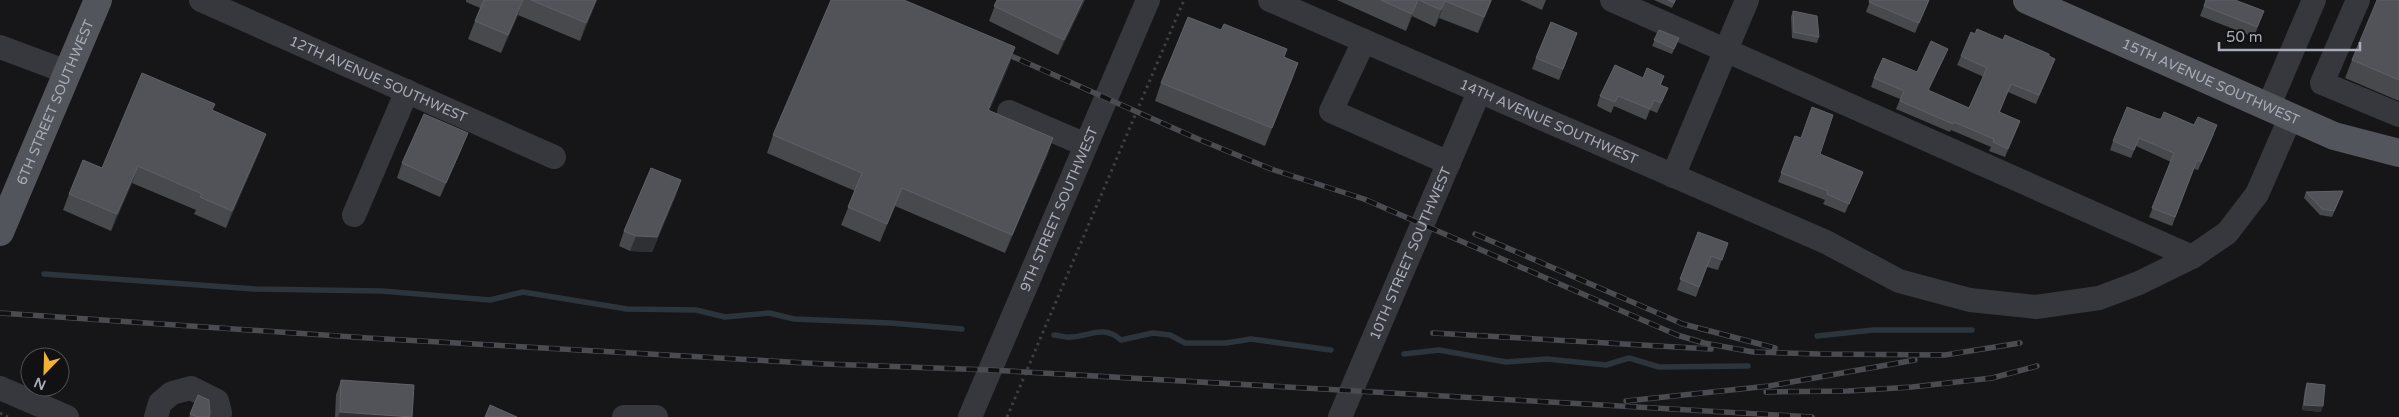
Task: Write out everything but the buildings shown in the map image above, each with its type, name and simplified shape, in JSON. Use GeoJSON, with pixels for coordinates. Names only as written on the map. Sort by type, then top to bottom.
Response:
{"type":"FeatureCollection","features":[{"type":"Feature","properties":{"kind":"main road","name":"6TH STREET SOUTHWEST"},"geometry":{"type":"LineString","coordinates":[[0,232],[98,0]]}},
{"type":"Feature","properties":{"kind":"main road","name":"15TH AVENUE SOUTHWEST"},"geometry":{"type":"LineString","coordinates":[[2027,0],[2280,110],[2334,136],[2399,153]]}},
{"type":"Feature","properties":{"kind":"street","name":"12TH AVENUE SOUTHWEST"},"geometry":{"type":"LineString","coordinates":[[201,0],[554,157]]}},
{"type":"Feature","properties":{"kind":"street","name":"9TH STREET SOUTHWEST"},"geometry":{"type":"LineString","coordinates":[[970,417],[1148,0]]}},
{"type":"Feature","properties":{"kind":"street","name":"14TH AVENUE SOUTHWEST"},"geometry":{"type":"LineString","coordinates":[[1270,0],[1826,242],[1899,281],[1970,300],[2036,307],[2099,298],[2139,283],[2192,257],[2228,233],[2258,194],[2280,110],[2314,0]]}},
{"type":"Feature","properties":{"kind":"street"},"geometry":{"type":"LineString","coordinates":[[1612,0],[2192,257]]}},
{"type":"Feature","properties":{"kind":"street"},"geometry":{"type":"LineString","coordinates":[[1673,176],[1747,0]]}},
{"type":"Feature","properties":{"kind":"street"},"geometry":{"type":"LineString","coordinates":[[2358,0],[2322,82],[2399,115]]}},
{"type":"Feature","properties":{"kind":"street"},"geometry":{"type":"LineString","coordinates":[[1364,41],[1331,111],[1449,163]]}},
{"type":"Feature","properties":{"kind":"street"},"geometry":{"type":"LineString","coordinates":[[0,47],[67,72]]}},
{"type":"Feature","properties":{"kind":"street"},"geometry":{"type":"LineString","coordinates":[[354,215],[407,91]]}},
{"type":"Feature","properties":{"kind":"street","name":"10TH STREET SOUTHWEST"},"geometry":{"type":"LineString","coordinates":[[1340,417],[1479,92]]}},
{"type":"Feature","properties":{"kind":"street"},"geometry":{"type":"LineString","coordinates":[[1009,112],[1086,145]]}},
{"type":"Feature","properties":{"kind":"street"},"geometry":{"type":"LineString","coordinates":[[0,388],[67,417]]}},
{"type":"Feature","properties":{"kind":"street"},"geometry":{"type":"LineString","coordinates":[[156,417],[160,403],[172,393],[191,388],[218,401],[220,413],[218,417]]}},
{"type":"Feature","properties":{"kind":"street"},"geometry":{"type":"LineString","coordinates":[[624,417],[656,417]]}},
{"type":"Feature","properties":{"kind":"path"},"geometry":{"type":"LineString","coordinates":[[1007,417],[1184,0]]}},
{"type":"Feature","properties":{"kind":"path"},"geometry":{"type":"LineString","coordinates":[[0,413],[8,417]]}},
{"type":"Feature","properties":{"kind":"waterway"},"geometry":{"type":"LineString","coordinates":[[44,274],[255,289],[382,291],[490,300],[523,292],[627,309],[696,310],[725,317],[769,313],[794,319],[891,323],[962,329]]}},
{"type":"Feature","properties":{"kind":"waterway"},"geometry":{"type":"LineString","coordinates":[[1817,336],[1873,330],[1972,330]]}},
{"type":"Feature","properties":{"kind":"waterway"},"geometry":{"type":"LineString","coordinates":[[1054,335],[1068,337],[1102,332],[1114,335],[1121,340],[1153,333],[1170,335],[1185,343],[1226,343],[1251,339],[1331,350]]}},
{"type":"Feature","properties":{"kind":"waterway"},"geometry":{"type":"LineString","coordinates":[[1404,354],[1439,350],[1506,362],[1547,359],[1606,365],[1629,358],[1659,367],[1748,366]]}},
{"type":"Feature","properties":{"kind":"railway"},"geometry":{"type":"LineString","coordinates":[[1000,51],[1198,139],[1271,169],[1364,199],[1677,335],[1704,343],[1753,352],[1945,355],[2020,343]]}},
{"type":"Feature","properties":{"kind":"railway"},"geometry":{"type":"LineString","coordinates":[[1475,234],[1683,324],[1775,348]]}},
{"type":"Feature","properties":{"kind":"railway"},"geometry":{"type":"LineString","coordinates":[[0,313],[368,338],[825,364],[990,370],[1812,417]]}},
{"type":"Feature","properties":{"kind":"railway"},"geometry":{"type":"LineString","coordinates":[[1433,333],[1711,349]]}},
{"type":"Feature","properties":{"kind":"railway"},"geometry":{"type":"LineString","coordinates":[[1626,401],[1769,386],[1915,360]]}},
{"type":"Feature","properties":{"kind":"railway"},"geometry":{"type":"LineString","coordinates":[[1766,392],[1848,391],[1912,387],[1992,378],[2037,366]]}}]}
